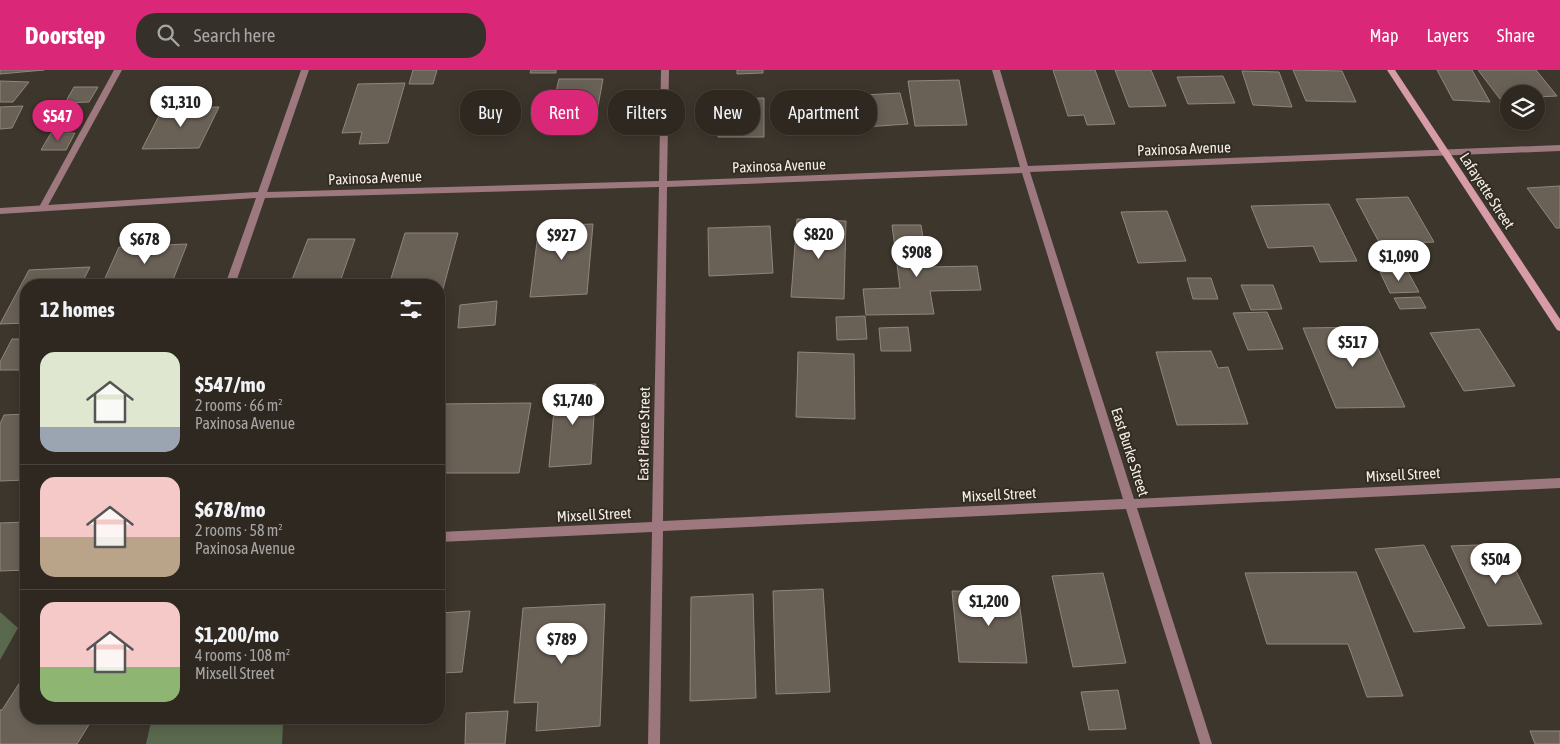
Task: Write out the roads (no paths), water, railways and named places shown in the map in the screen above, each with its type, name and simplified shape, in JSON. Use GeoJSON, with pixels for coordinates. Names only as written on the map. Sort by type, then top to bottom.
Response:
{"type":"FeatureCollection","features":[{"type":"Feature","properties":{"kind":"street"},"geometry":{"type":"LineString","coordinates":[[42,209],[118,70]]}},
{"type":"Feature","properties":{"kind":"street"},"geometry":{"type":"LineString","coordinates":[[232,279],[305,70]]}},
{"type":"Feature","properties":{"kind":"street","name":"East Pierce Street"},"geometry":{"type":"LineString","coordinates":[[654,744],[665,70]]}},
{"type":"Feature","properties":{"kind":"street","name":"East Burke Street"},"geometry":{"type":"LineString","coordinates":[[996,70],[1025,170],[1206,744]]}},
{"type":"Feature","properties":{"kind":"street","name":"Lafayette Street"},"geometry":{"type":"LineString","coordinates":[[1391,70],[1560,328]]}},
{"type":"Feature","properties":{"kind":"street","name":"Paxinosa Avenue"},"geometry":{"type":"LineString","coordinates":[[0,211],[261,195],[662,184],[1560,148]]}},
{"type":"Feature","properties":{"kind":"street","name":"Mixsell Street"},"geometry":{"type":"LineString","coordinates":[[445,537],[1560,483]]}}]}
